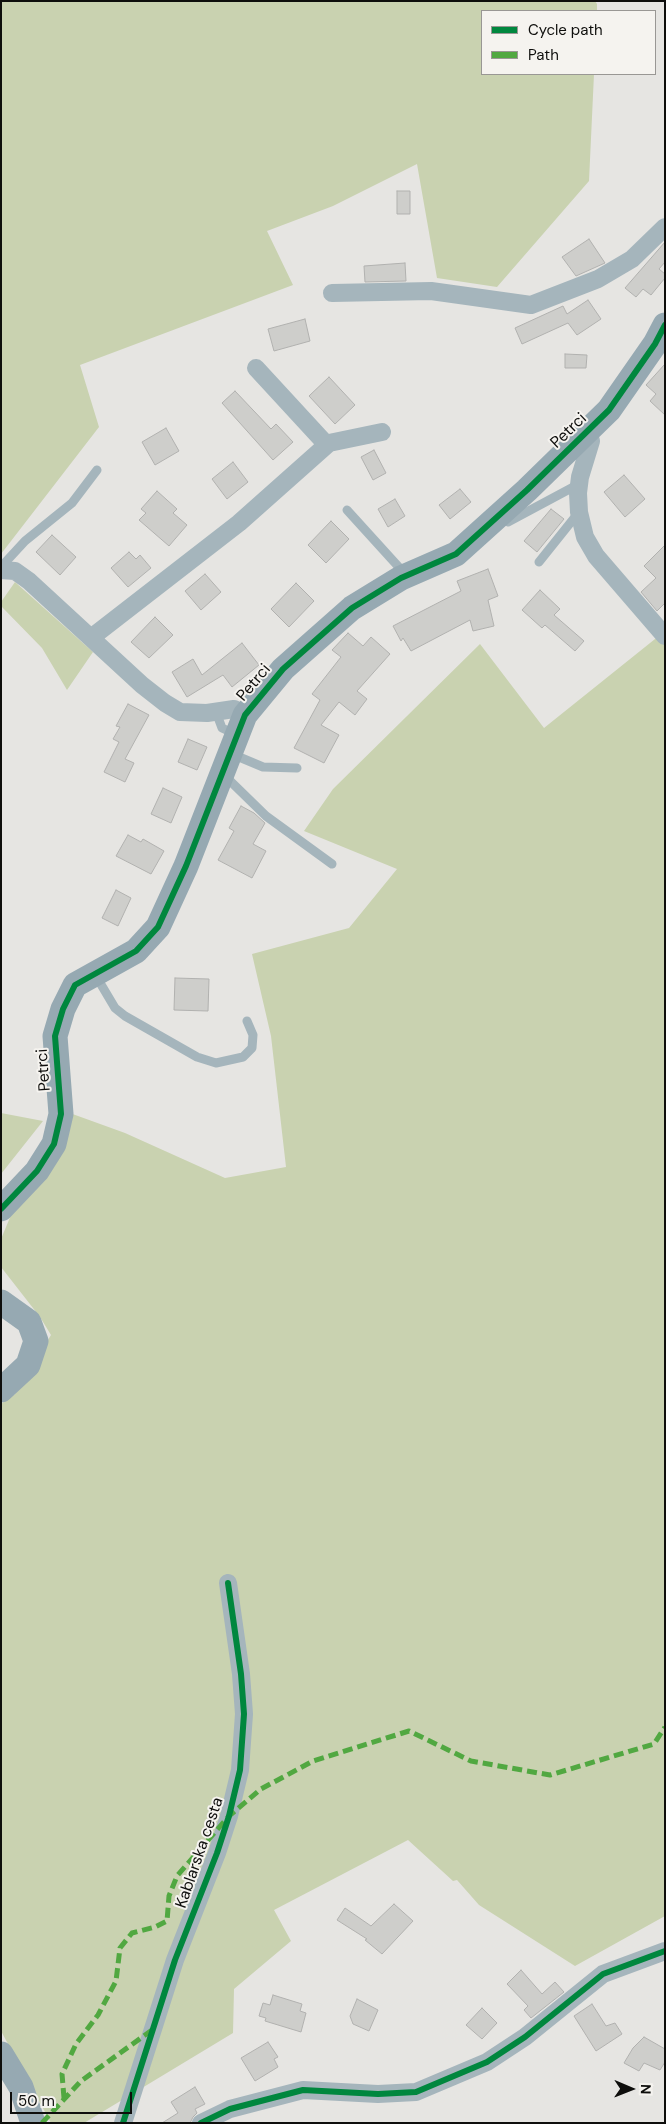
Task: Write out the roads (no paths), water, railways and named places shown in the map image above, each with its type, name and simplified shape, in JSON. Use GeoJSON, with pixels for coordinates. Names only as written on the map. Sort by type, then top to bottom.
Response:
{"type":"FeatureCollection","features":[{"type":"Feature","properties":{"kind":"street"},"geometry":{"type":"LineString","coordinates":[[332,293],[431,291],[531,305],[598,279],[632,259],[665,227]]}},
{"type":"Feature","properties":{"kind":"street","name":"Petrci"},"geometry":{"type":"LineString","coordinates":[[1,1209],[37,1171],[54,1144],[61,1114],[55,1036],[63,1009],[76,985],[136,950],[158,927],[186,866],[234,744],[283,670],[323,632],[352,608],[406,576],[456,554],[588,432],[624,390],[665,325]]}},
{"type":"Feature","properties":{"kind":"street"},"geometry":{"type":"LineString","coordinates":[[256,368],[326,444]]}},
{"type":"Feature","properties":{"kind":"street"},"geometry":{"type":"LineString","coordinates":[[92,637],[239,524],[326,444],[382,432]]}},
{"type":"Feature","properties":{"kind":"street"},"geometry":{"type":"LineString","coordinates":[[588,432],[591,440],[578,484],[579,512],[585,537],[596,556],[665,636]]}},
{"type":"Feature","properties":{"kind":"street"},"geometry":{"type":"LineString","coordinates":[[1,568],[15,571],[29,580],[92,637],[142,686],[166,704],[180,712],[216,712],[234,709],[234,744]]}},
{"type":"Feature","properties":{"kind":"street"},"geometry":{"type":"LineString","coordinates":[[1,1302],[29,1322],[36,1341],[28,1365],[1,1390]]}},
{"type":"Feature","properties":{"kind":"street","name":"Kablarska cesta"},"geometry":{"type":"LineString","coordinates":[[123,2123],[175,1960],[220,1844],[240,1770],[244,1714],[228,1583]]}},
{"type":"Feature","properties":{"kind":"street"},"geometry":{"type":"LineString","coordinates":[[201,2123],[230,2109],[303,2090],[378,2094],[416,2092],[487,2062],[525,2037],[603,1974],[665,1951]]}},
{"type":"Feature","properties":{"kind":"street"},"geometry":{"type":"LineString","coordinates":[[1,2054],[22,2087],[33,2123]]}},
{"type":"Feature","properties":{"kind":"lane"},"geometry":{"type":"LineString","coordinates":[[1,568],[25,541],[72,503],[97,470]]}},
{"type":"Feature","properties":{"kind":"lane"},"geometry":{"type":"LineString","coordinates":[[508,522],[578,484]]}},
{"type":"Feature","properties":{"kind":"lane"},"geometry":{"type":"LineString","coordinates":[[348,510],[406,576]]}},
{"type":"Feature","properties":{"kind":"lane"},"geometry":{"type":"LineString","coordinates":[[539,562],[579,512]]}},
{"type":"Feature","properties":{"kind":"lane"},"geometry":{"type":"LineString","coordinates":[[234,744],[263,767],[297,768]]}},
{"type":"Feature","properties":{"kind":"lane"},"geometry":{"type":"LineString","coordinates":[[234,744],[266,816],[332,864]]}},
{"type":"Feature","properties":{"kind":"lane"},"geometry":{"type":"LineString","coordinates":[[94,974],[112,1004],[125,1016],[197,1057],[216,1063],[243,1057],[252,1048],[253,1035],[247,1020]]}}]}
